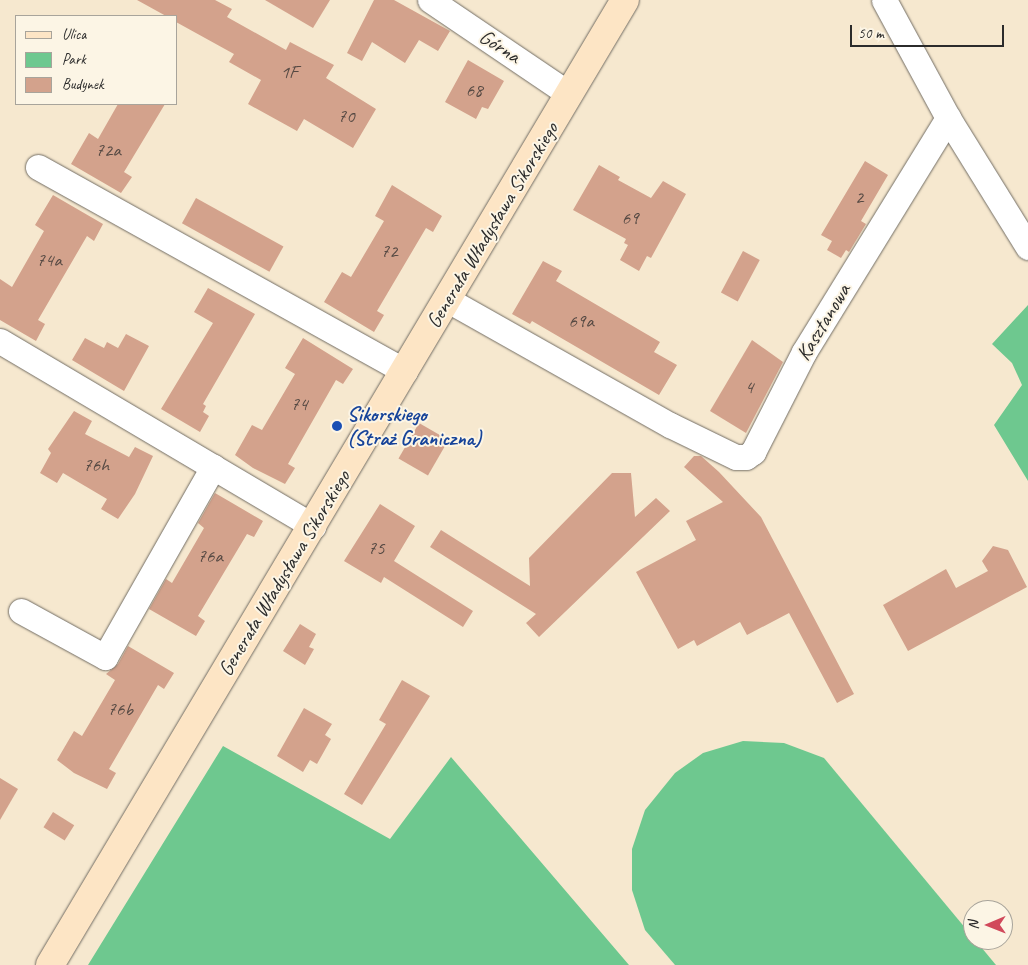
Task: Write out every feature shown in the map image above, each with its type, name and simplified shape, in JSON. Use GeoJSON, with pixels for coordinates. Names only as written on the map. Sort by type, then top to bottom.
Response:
{"type":"FeatureCollection","features":[{"type":"Feature","properties":{"kind":"main road","name":"Generała Władysława Sikorskiego"},"geometry":{"type":"LineString","coordinates":[[50,965],[448,300],[625,0]]}},
{"type":"Feature","properties":{"kind":"street","name":"Górna"},"geometry":{"type":"LineString","coordinates":[[430,0],[569,94]]}},
{"type":"Feature","properties":{"kind":"street"},"geometry":{"type":"LineString","coordinates":[[884,0],[948,118],[1028,247]]}},
{"type":"Feature","properties":{"kind":"street","name":"Kasztanowa"},"geometry":{"type":"LineString","coordinates":[[448,300],[670,424],[736,457],[753,452],[804,352],[948,118]]}},
{"type":"Feature","properties":{"kind":"street"},"geometry":{"type":"LineString","coordinates":[[38,166],[405,371]]}},
{"type":"Feature","properties":{"kind":"street"},"geometry":{"type":"LineString","coordinates":[[0,341],[313,526]]}},
{"type":"Feature","properties":{"kind":"street"},"geometry":{"type":"LineString","coordinates":[[21,610],[105,657],[213,466]]}},
{"type":"Feature","properties":{"kind":"green space"},"geometry":{"type":"Polygon","coordinates":[[[1028,305],[1028,481],[994,425],[1022,385],[1012,363],[992,344],[1028,305]]]}},
{"type":"Feature","properties":{"kind":"green space"},"geometry":{"type":"Polygon","coordinates":[[[743,741],[784,743],[824,758],[963,925],[963,950],[984,950],[996,965],[675,965],[645,930],[632,890],[632,849],[645,810],[675,773],[703,753],[743,741]]]}},
{"type":"Feature","properties":{"kind":"green space"},"geometry":{"type":"Polygon","coordinates":[[[223,746],[390,839],[451,757],[629,965],[88,965],[223,746]]]}},
{"type":"Feature","properties":{"kind":"building"},"geometry":{"type":"Polygon","coordinates":[[[137,0],[215,0],[232,9],[227,17],[286,50],[290,42],[334,65],[326,78],[376,109],[353,148],[304,119],[297,131],[248,104],[261,80],[229,62],[234,54],[178,23],[178,15],[164,15],[137,0]]]}},
{"type":"Feature","properties":{"kind":"building"},"geometry":{"type":"Polygon","coordinates":[[[265,0],[330,0],[313,28],[265,0]]]}},
{"type":"Feature","properties":{"kind":"building"},"geometry":{"type":"Polygon","coordinates":[[[374,0],[394,0],[450,31],[438,51],[419,40],[405,63],[372,42],[362,61],[347,53],[374,0]]]}},
{"type":"Feature","properties":{"kind":"building"},"geometry":{"type":"Polygon","coordinates":[[[468,60],[504,81],[488,109],[482,107],[476,119],[445,102],[468,60]]]}},
{"type":"Feature","properties":{"kind":"building"},"geometry":{"type":"Polygon","coordinates":[[[117,105],[164,105],[124,172],[132,177],[121,193],[71,164],[89,133],[98,139],[117,105]]]}},
{"type":"Feature","properties":{"kind":"building"},"geometry":{"type":"Polygon","coordinates":[[[865,161],[888,175],[861,221],[866,224],[849,252],[846,250],[841,258],[827,250],[832,241],[821,235],[865,161]]]}},
{"type":"Feature","properties":{"kind":"building"},"geometry":{"type":"Polygon","coordinates":[[[599,165],[620,177],[618,180],[651,198],[663,181],[686,194],[651,258],[647,256],[639,271],[620,260],[628,245],[624,243],[626,239],[573,210],[599,165]]]}},
{"type":"Feature","properties":{"kind":"building"},"geometry":{"type":"Polygon","coordinates":[[[392,185],[442,216],[433,232],[426,228],[377,311],[384,315],[374,332],[324,302],[342,272],[351,277],[384,221],[375,216],[392,185]]]}},
{"type":"Feature","properties":{"kind":"building"},"geometry":{"type":"Polygon","coordinates":[[[53,195],[103,224],[94,241],[87,236],[38,320],[45,324],[36,341],[0,320],[0,279],[12,287],[44,231],[35,225],[53,195]]]}},
{"type":"Feature","properties":{"kind":"building"},"geometry":{"type":"Polygon","coordinates":[[[196,198],[283,246],[269,272],[182,223],[196,198]]]}},
{"type":"Feature","properties":{"kind":"building"},"geometry":{"type":"Polygon","coordinates":[[[743,251],[760,260],[738,301],[721,292],[743,251]]]}},
{"type":"Feature","properties":{"kind":"building"},"geometry":{"type":"Polygon","coordinates":[[[543,261],[562,271],[556,281],[660,342],[654,352],[677,365],[659,395],[532,321],[530,324],[512,314],[543,261]]]}},
{"type":"Feature","properties":{"kind":"building"},"geometry":{"type":"Polygon","coordinates":[[[208,288],[255,314],[203,404],[206,406],[203,412],[209,416],[200,432],[161,409],[213,323],[194,312],[208,288]]]}},
{"type":"Feature","properties":{"kind":"building"},"geometry":{"type":"Polygon","coordinates":[[[126,334],[149,346],[124,391],[72,360],[85,338],[104,348],[107,342],[118,348],[126,334]]]}},
{"type":"Feature","properties":{"kind":"building"},"geometry":{"type":"Polygon","coordinates":[[[303,338],[353,369],[343,384],[336,380],[288,464],[295,468],[285,484],[253,468],[235,455],[252,425],[262,430],[295,374],[285,368],[303,338]]]}},
{"type":"Feature","properties":{"kind":"building"},"geometry":{"type":"Polygon","coordinates":[[[752,340],[783,362],[746,433],[710,411],[752,340]]]}},
{"type":"Feature","properties":{"kind":"building"},"geometry":{"type":"Polygon","coordinates":[[[74,411],[92,421],[85,434],[129,457],[135,447],[153,456],[135,494],[118,519],[101,509],[107,499],[63,473],[57,483],[40,473],[51,453],[48,449],[74,411]]]}},
{"type":"Feature","properties":{"kind":"building"},"geometry":{"type":"Polygon","coordinates":[[[419,423],[448,440],[428,476],[398,459],[419,423]]]}},
{"type":"Feature","properties":{"kind":"building"},"geometry":{"type":"Polygon","coordinates":[[[694,456],[701,456],[719,472],[761,517],[854,694],[837,703],[789,613],[747,635],[740,622],[697,646],[694,640],[678,649],[636,572],[696,540],[686,521],[723,502],[684,467],[694,456]]]}},
{"type":"Feature","properties":{"kind":"building"},"geometry":{"type":"Polygon","coordinates":[[[612,473],[631,473],[635,517],[656,498],[670,511],[539,637],[526,623],[536,614],[430,547],[441,530],[530,586],[529,558],[612,473]]]}},
{"type":"Feature","properties":{"kind":"building"},"geometry":{"type":"Polygon","coordinates":[[[215,493],[263,521],[254,537],[247,534],[198,616],[205,621],[196,636],[149,609],[166,579],[172,583],[204,528],[198,523],[215,493]]]}},
{"type":"Feature","properties":{"kind":"building"},"geometry":{"type":"Polygon","coordinates":[[[380,504],[415,526],[394,561],[473,611],[463,627],[384,577],[381,583],[344,561],[380,504]]]}},
{"type":"Feature","properties":{"kind":"building"},"geometry":{"type":"Polygon","coordinates":[[[993,546],[1008,550],[1027,587],[908,651],[883,605],[946,569],[956,588],[988,571],[982,561],[993,546]]]}},
{"type":"Feature","properties":{"kind":"building"},"geometry":{"type":"Polygon","coordinates":[[[300,624],[316,634],[309,647],[314,649],[305,665],[283,651],[300,624]]]}},
{"type":"Feature","properties":{"kind":"building"},"geometry":{"type":"Polygon","coordinates":[[[128,646],[174,673],[164,689],[158,685],[109,769],[116,773],[107,789],[74,773],[57,760],[74,731],[82,736],[115,680],[106,674],[118,664],[128,646]]]}},
{"type":"Feature","properties":{"kind":"building"},"geometry":{"type":"Polygon","coordinates":[[[402,680],[430,696],[362,805],[344,794],[386,724],[379,720],[402,680]]]}},
{"type":"Feature","properties":{"kind":"building"},"geometry":{"type":"Polygon","coordinates":[[[304,708],[332,724],[325,735],[331,739],[317,764],[310,760],[303,772],[277,756],[304,708]]]}},
{"type":"Feature","properties":{"kind":"building"},"geometry":{"type":"Polygon","coordinates":[[[0,778],[18,789],[0,820],[0,778]]]}},
{"type":"Feature","properties":{"kind":"building"},"geometry":{"type":"Polygon","coordinates":[[[53,812],[74,825],[65,841],[43,827],[53,812]]]}},
{"type":"Feature","properties":{"kind":"place","name":"Sikorskiego (Straż Graniczna)"},"geometry":{"type":"Point","coordinates":[337,426]}}]}
